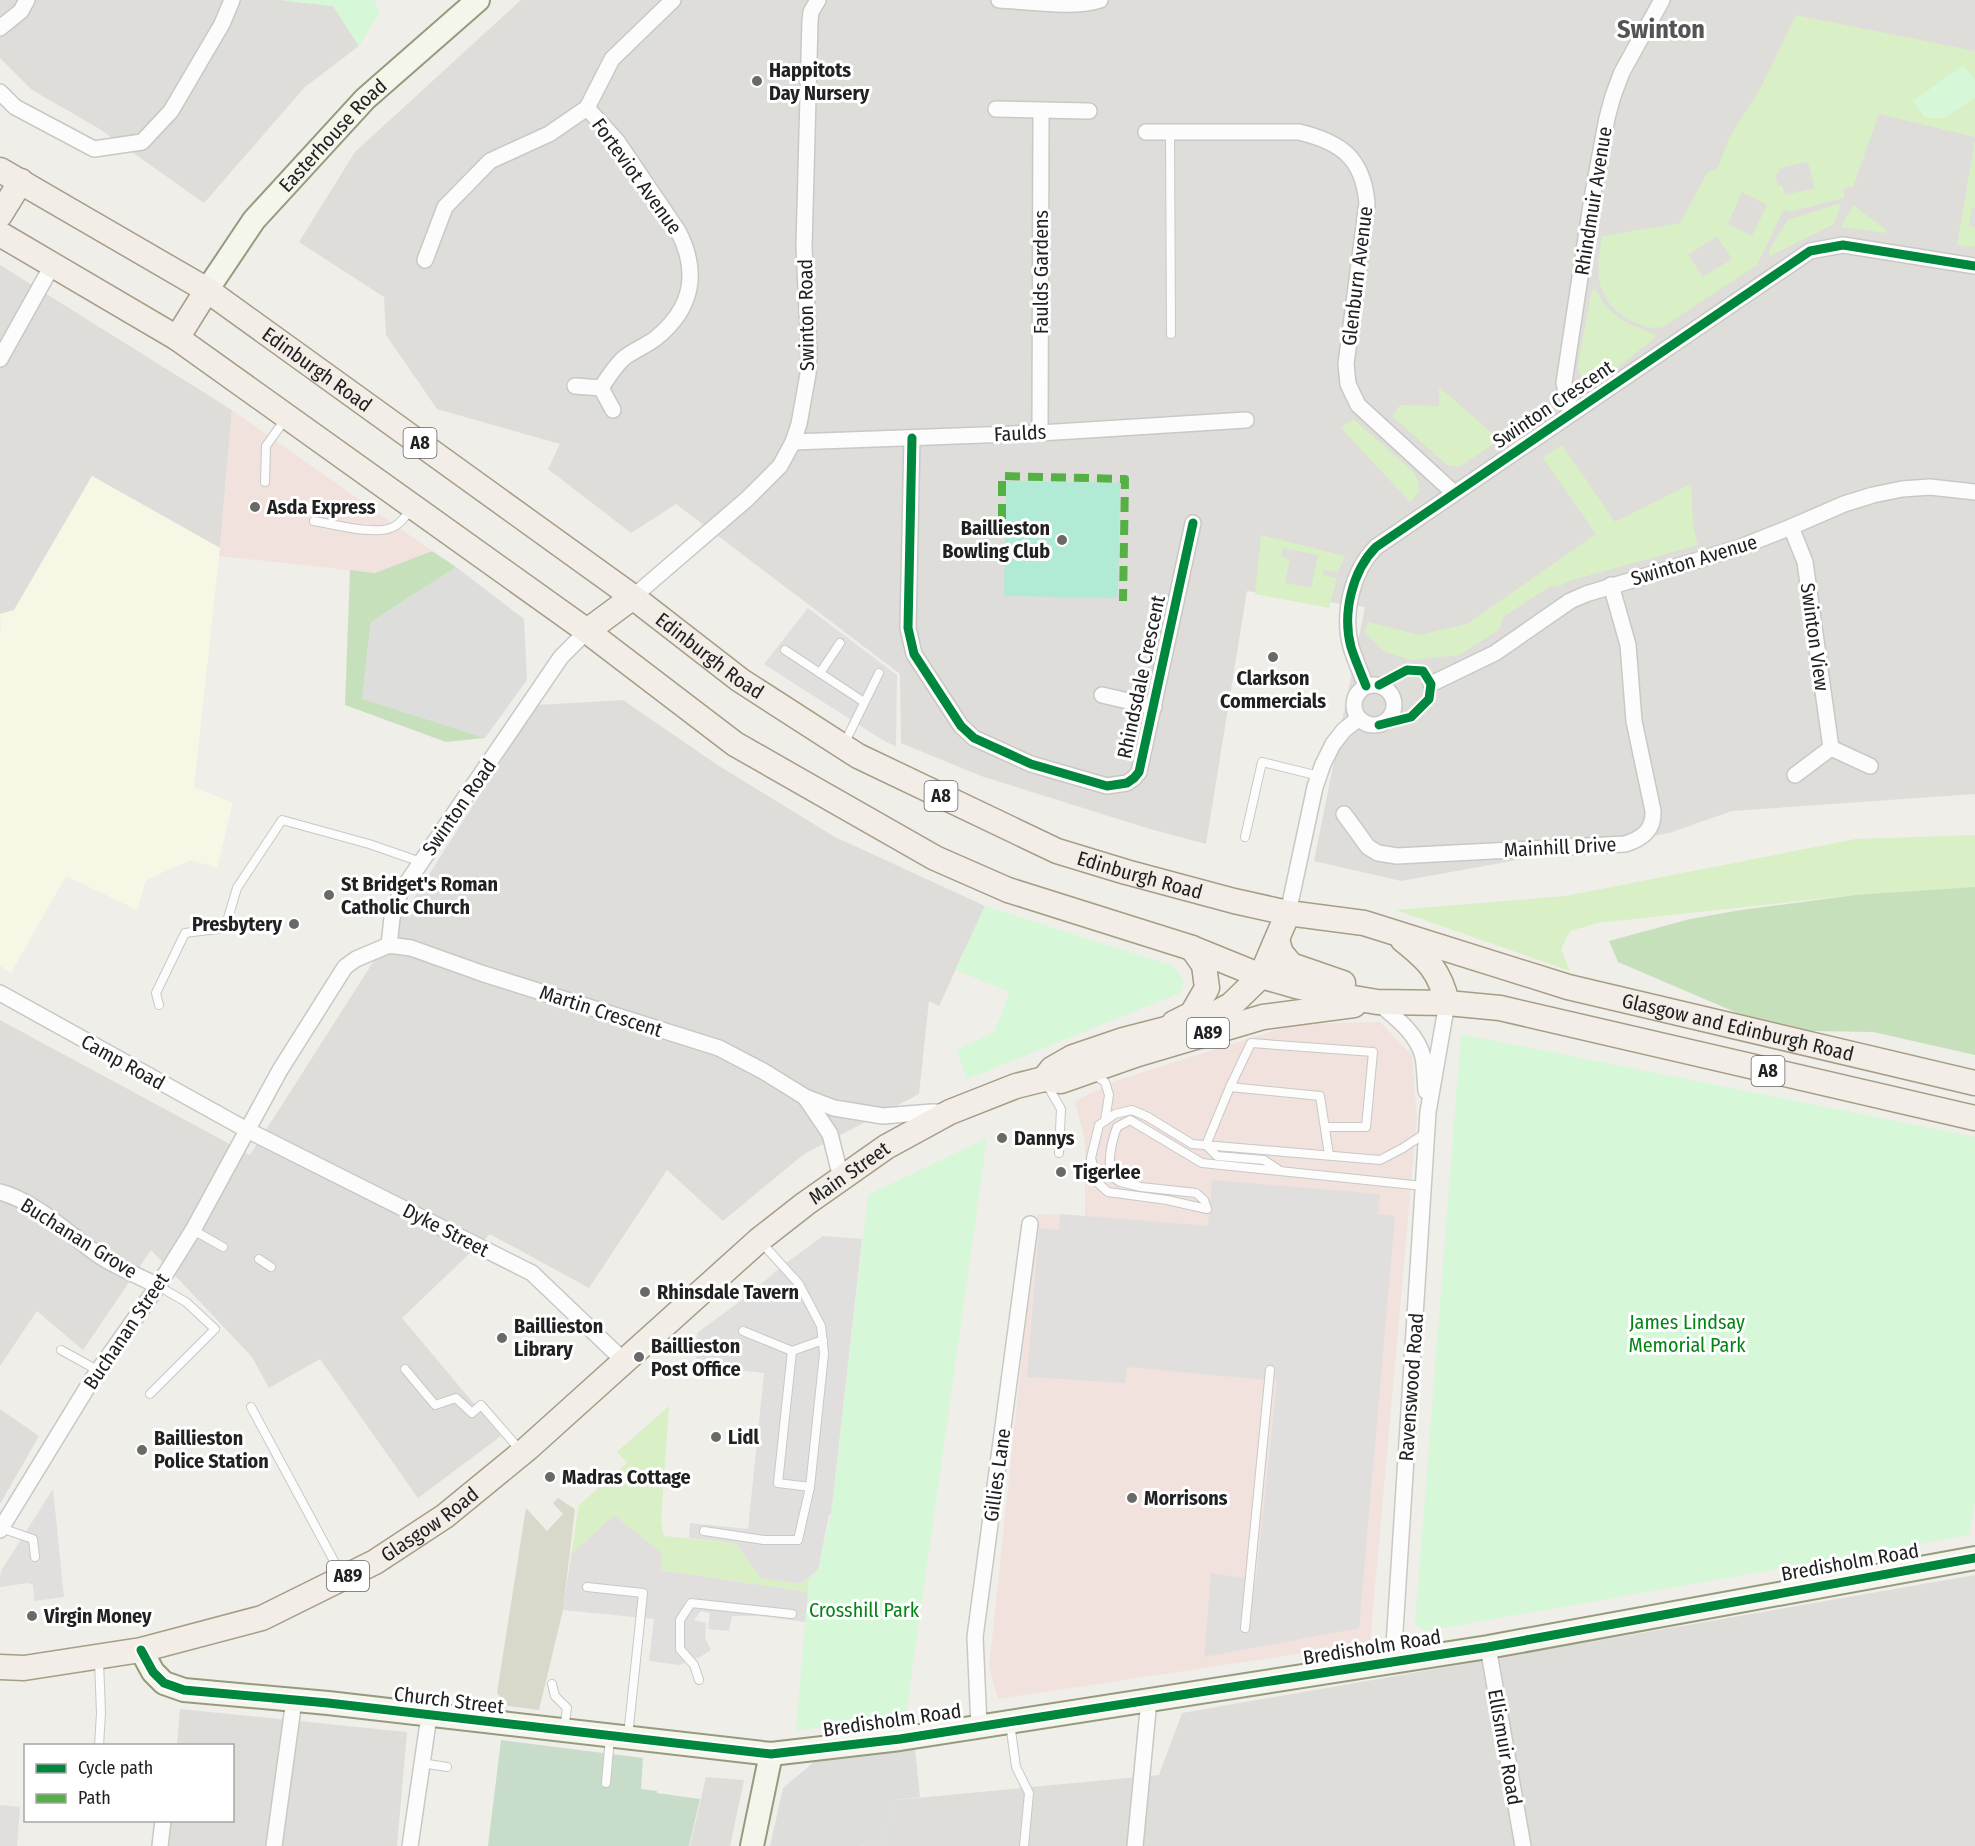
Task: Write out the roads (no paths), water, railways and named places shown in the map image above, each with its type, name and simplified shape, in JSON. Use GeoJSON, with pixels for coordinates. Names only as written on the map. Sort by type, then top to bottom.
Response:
{"type":"FeatureCollection","features":[{"type":"Feature","properties":{"kind":"main road","name":"Edinburgh Road"},"geometry":{"type":"LineString","coordinates":[[0,170],[207,290],[633,597],[740,680],[858,756],[1057,851],[1126,872],[1288,913],[1364,923],[1503,967]]}},
{"type":"Feature","properties":{"kind":"main road"},"geometry":{"type":"LineString","coordinates":[[0,215],[21,182]]}},
{"type":"Feature","properties":{"kind":"main road","name":"A8"},"geometry":{"type":"LineString","coordinates":[[0,234],[177,338],[586,631],[735,744],[935,858],[1008,890],[1191,948],[1262,976],[1336,995],[1377,1002],[1447,1003],[1500,1008],[1975,1118]]}},
{"type":"Feature","properties":{"kind":"main road"},"geometry":{"type":"LineString","coordinates":[[177,338],[207,290]]}},
{"type":"Feature","properties":{"kind":"main road"},"geometry":{"type":"LineString","coordinates":[[586,631],[633,597]]}},
{"type":"Feature","properties":{"kind":"main road"},"geometry":{"type":"LineString","coordinates":[[1262,976],[1288,913]]}},
{"type":"Feature","properties":{"kind":"main road","name":"A8"},"geometry":{"type":"LineString","coordinates":[[1392,931],[1424,957],[1436,971],[1447,1003]]}},
{"type":"Feature","properties":{"kind":"main road"},"geometry":{"type":"LineString","coordinates":[[1277,940],[1281,953],[1291,965],[1344,983],[1377,1002]]}},
{"type":"Feature","properties":{"kind":"main road"},"geometry":{"type":"LineString","coordinates":[[1158,1031],[1192,1014],[1207,988],[1204,965],[1191,948]]}},
{"type":"Feature","properties":{"kind":"main road","name":"Glasgow and Edinburgh Road"},"geometry":{"type":"LineString","coordinates":[[1503,967],[1579,989],[1975,1083]]}},
{"type":"Feature","properties":{"kind":"main road","name":"A89"},"geometry":{"type":"LineString","coordinates":[[1044,1079],[1052,1069],[1073,1058],[1123,1040],[1205,1019],[1218,1013],[1231,1005],[1262,976]]}},
{"type":"Feature","properties":{"kind":"main road","name":"A89"},"geometry":{"type":"LineString","coordinates":[[1044,1079],[1061,1081],[1138,1054],[1263,1017],[1377,1002]]}},
{"type":"Feature","properties":{"kind":"main road","name":"Main Street"},"geometry":{"type":"LineString","coordinates":[[724,1271],[759,1240],[886,1147],[950,1112],[1016,1086],[1044,1079]]}},
{"type":"Feature","properties":{"kind":"main road","name":"Glasgow Road"},"geometry":{"type":"LineString","coordinates":[[0,1666],[24,1668],[141,1650],[262,1618],[375,1562],[445,1516],[523,1453],[724,1271]]}},
{"type":"Feature","properties":{"kind":"street"},"geometry":{"type":"LineString","coordinates":[[0,28],[21,11],[27,0]]}},
{"type":"Feature","properties":{"kind":"street"},"geometry":{"type":"LineString","coordinates":[[0,92],[15,107],[94,149],[142,141],[171,111],[222,24],[232,0]]}},
{"type":"Feature","properties":{"kind":"street","name":"Easterhouse Road"},"geometry":{"type":"LineString","coordinates":[[207,290],[254,220],[365,99],[478,0]]}},
{"type":"Feature","properties":{"kind":"street"},"geometry":{"type":"LineString","coordinates":[[425,260],[445,207],[490,161],[549,134],[587,108],[612,59],[673,0]]}},
{"type":"Feature","properties":{"kind":"street","name":"Swinton Road"},"geometry":{"type":"LineString","coordinates":[[633,597],[747,499],[780,466],[793,442],[799,424],[808,374],[809,352],[804,247],[810,21],[811,12],[818,0]]}},
{"type":"Feature","properties":{"kind":"street"},"geometry":{"type":"LineString","coordinates":[[999,0],[1075,4],[1100,0]]}},
{"type":"Feature","properties":{"kind":"street","name":"Rhindmuir Avenue"},"geometry":{"type":"LineString","coordinates":[[1571,413],[1564,383],[1606,118],[1622,72],[1662,0]]}},
{"type":"Feature","properties":{"kind":"street","name":"Forteviot Avenue"},"geometry":{"type":"LineString","coordinates":[[587,108],[617,141],[678,231],[687,250],[691,272],[688,294],[677,316],[656,338],[625,358],[601,388]]}},
{"type":"Feature","properties":{"kind":"street"},"geometry":{"type":"LineString","coordinates":[[996,109],[1089,111]]}},
{"type":"Feature","properties":{"kind":"street","name":"Faulds Gardens"},"geometry":{"type":"LineString","coordinates":[[1040,433],[1041,111]]}},
{"type":"Feature","properties":{"kind":"street","name":"Glenburn Avenue"},"geometry":{"type":"LineString","coordinates":[[1146,132],[1299,132],[1322,138],[1336,144],[1346,152],[1366,186],[1367,204],[1346,364],[1348,384],[1358,405],[1454,493]]}},
{"type":"Feature","properties":{"kind":"street","name":"Swinton Crescent"},"geometry":{"type":"LineString","coordinates":[[1366,686],[1351,647],[1348,620],[1357,574],[1365,558],[1376,547],[1454,493],[1810,251],[1843,245],[1975,266]]}},
{"type":"Feature","properties":{"kind":"street"},"geometry":{"type":"LineString","coordinates":[[0,359],[53,264]]}},
{"type":"Feature","properties":{"kind":"street"},"geometry":{"type":"LineString","coordinates":[[575,386],[601,388],[613,410]]}},
{"type":"Feature","properties":{"kind":"street","name":"Faulds"},"geometry":{"type":"LineString","coordinates":[[793,442],[1040,433],[1246,420]]}},
{"type":"Feature","properties":{"kind":"street","name":"Rhindsdale Crescent"},"geometry":{"type":"LineString","coordinates":[[912,438],[908,628],[914,654],[960,726],[974,738],[1031,764],[1107,786],[1118,786],[1134,778],[1139,772],[1193,523]]}},
{"type":"Feature","properties":{"kind":"street","name":"Swinton Avenue"},"geometry":{"type":"LineString","coordinates":[[1431,684],[1495,653],[1570,602],[1611,585],[1738,548],[1844,504],[1902,489],[1930,487],[1975,492]]}},
{"type":"Feature","properties":{"kind":"street","name":"Swinton View"},"geometry":{"type":"LineString","coordinates":[[1791,527],[1805,562],[1831,748]]}},
{"type":"Feature","properties":{"kind":"street","name":"Mainhill Drive"},"geometry":{"type":"LineString","coordinates":[[1344,814],[1368,847],[1378,853],[1397,856],[1625,844],[1636,841],[1646,834],[1652,824],[1653,811],[1634,720],[1628,645],[1611,585]]}},
{"type":"Feature","properties":{"kind":"street","name":"Swinton Road"},"geometry":{"type":"LineString","coordinates":[[389,945],[392,918],[400,893],[561,657],[586,631]]}},
{"type":"Feature","properties":{"kind":"street"},"geometry":{"type":"LineString","coordinates":[[1366,686],[1385,688],[1393,698],[1393,711],[1390,718],[1379,725],[1367,725],[1358,718],[1353,707],[1356,694],[1366,686]]}},
{"type":"Feature","properties":{"kind":"street","name":"Rhindsdale Crescent"},"geometry":{"type":"LineString","coordinates":[[1102,695],[1154,707]]}},
{"type":"Feature","properties":{"kind":"street"},"geometry":{"type":"LineString","coordinates":[[1288,913],[1319,776],[1333,744],[1358,718]]}},
{"type":"Feature","properties":{"kind":"street"},"geometry":{"type":"LineString","coordinates":[[1795,775],[1831,748],[1869,766]]}},
{"type":"Feature","properties":{"kind":"street"},"geometry":{"type":"LineString","coordinates":[[247,1130],[280,1070],[345,967],[389,945]]}},
{"type":"Feature","properties":{"kind":"street","name":"Martin Crescent"},"geometry":{"type":"LineString","coordinates":[[389,945],[411,948],[484,974],[719,1048],[763,1071],[804,1097],[834,1108],[883,1116],[950,1112]]}},
{"type":"Feature","properties":{"kind":"street","name":"Camp Road"},"geometry":{"type":"LineString","coordinates":[[0,993],[247,1130]]}},
{"type":"Feature","properties":{"kind":"street","name":"Ravenswood Road"},"geometry":{"type":"LineString","coordinates":[[1377,1002],[1406,1026],[1423,1057],[1428,1112]]}},
{"type":"Feature","properties":{"kind":"street","name":"Ravenswood Road"},"geometry":{"type":"LineString","coordinates":[[1393,1662],[1428,1112],[1447,1003]]}},
{"type":"Feature","properties":{"kind":"street","name":"Martin Crescent"},"geometry":{"type":"LineString","coordinates":[[804,1097],[830,1134],[841,1178]]}},
{"type":"Feature","properties":{"kind":"street","name":"Buchanan Street"},"geometry":{"type":"LineString","coordinates":[[1,1529],[99,1371],[158,1286],[193,1230],[247,1130]]}},
{"type":"Feature","properties":{"kind":"street","name":"Dyke Street"},"geometry":{"type":"LineString","coordinates":[[247,1130],[532,1273],[624,1361]]}},
{"type":"Feature","properties":{"kind":"street","name":"Buchanan Grove"},"geometry":{"type":"LineString","coordinates":[[0,1192],[11,1195],[51,1218],[101,1257],[158,1286]]}},
{"type":"Feature","properties":{"kind":"street","name":"Gillies Lane"},"geometry":{"type":"LineString","coordinates":[[979,1727],[975,1637],[1030,1224]]}},
{"type":"Feature","properties":{"kind":"street","name":"Bredisholm Road"},"geometry":{"type":"LineString","coordinates":[[771,1754],[900,1739],[1488,1647],[1975,1558]]}},
{"type":"Feature","properties":{"kind":"street","name":"Ellismuir Road"},"geometry":{"type":"LineString","coordinates":[[1488,1647],[1522,1846]]}},
{"type":"Feature","properties":{"kind":"street","name":"Church Street"},"geometry":{"type":"LineString","coordinates":[[141,1650],[153,1672],[164,1683],[184,1690],[294,1700],[619,1737],[694,1742],[771,1754]]}},
{"type":"Feature","properties":{"kind":"street"},"geometry":{"type":"LineString","coordinates":[[274,1846],[294,1700]]}},
{"type":"Feature","properties":{"kind":"street"},"geometry":{"type":"LineString","coordinates":[[1135,1846],[1149,1700]]}},
{"type":"Feature","properties":{"kind":"street"},"geometry":{"type":"LineString","coordinates":[[410,1846],[429,1716]]}},
{"type":"Feature","properties":{"kind":"street"},"geometry":{"type":"LineString","coordinates":[[752,1846],[771,1754]]}},
{"type":"Feature","properties":{"kind":"street"},"geometry":{"type":"LineString","coordinates":[[159,1846],[163,1822]]}},
{"type":"Feature","properties":{"kind":"lane"},"geometry":{"type":"LineString","coordinates":[[1170,133],[1171,334]]}},
{"type":"Feature","properties":{"kind":"lane"},"geometry":{"type":"LineString","coordinates":[[265,482],[266,446],[287,417]]}},
{"type":"Feature","properties":{"kind":"lane"},"geometry":{"type":"LineString","coordinates":[[314,521],[384,530],[395,526],[413,507]]}},
{"type":"Feature","properties":{"kind":"lane"},"geometry":{"type":"LineString","coordinates":[[820,673],[840,643]]}},
{"type":"Feature","properties":{"kind":"lane"},"geometry":{"type":"LineString","coordinates":[[785,650],[864,702]]}},
{"type":"Feature","properties":{"kind":"lane"},"geometry":{"type":"LineString","coordinates":[[843,746],[879,673]]}},
{"type":"Feature","properties":{"kind":"lane"},"geometry":{"type":"LineString","coordinates":[[1245,837],[1262,762],[1319,776]]}},
{"type":"Feature","properties":{"kind":"lane"},"geometry":{"type":"LineString","coordinates":[[159,1005],[156,993],[185,933],[225,928],[237,888],[282,820],[369,844],[422,862]]}},
{"type":"Feature","properties":{"kind":"lane"},"geometry":{"type":"LineString","coordinates":[[1206,1145],[1251,1043],[1373,1052],[1366,1127],[1325,1127]]}},
{"type":"Feature","properties":{"kind":"lane"},"geometry":{"type":"LineString","coordinates":[[1085,1072],[1105,1082],[1108,1095],[1106,1121]]}},
{"type":"Feature","properties":{"kind":"lane"},"geometry":{"type":"LineString","coordinates":[[1044,1079],[1061,1108],[1059,1153]]}},
{"type":"Feature","properties":{"kind":"lane"},"geometry":{"type":"LineString","coordinates":[[1230,1087],[1320,1096],[1329,1155]]}},
{"type":"Feature","properties":{"kind":"lane"},"geometry":{"type":"LineString","coordinates":[[1423,1186],[1202,1163],[1130,1119],[1117,1127],[1110,1144],[1111,1176],[1120,1182],[1141,1187],[1196,1193],[1204,1200],[1207,1209],[1167,1200],[1108,1192],[1098,1183],[1091,1158],[1099,1125],[1115,1114],[1132,1110],[1192,1144],[1380,1160],[1427,1132]]}},
{"type":"Feature","properties":{"kind":"lane"},"geometry":{"type":"LineString","coordinates":[[1206,1145],[1217,1156],[1264,1160],[1281,1171]]}},
{"type":"Feature","properties":{"kind":"lane"},"geometry":{"type":"LineString","coordinates":[[193,1230],[224,1247]]}},
{"type":"Feature","properties":{"kind":"lane"},"geometry":{"type":"LineString","coordinates":[[704,1531],[764,1540],[798,1540],[810,1487],[824,1354],[822,1326],[799,1284],[759,1240]]}},
{"type":"Feature","properties":{"kind":"lane"},"geometry":{"type":"LineString","coordinates":[[259,1259],[271,1267]]}},
{"type":"Feature","properties":{"kind":"lane"},"geometry":{"type":"LineString","coordinates":[[150,1394],[215,1329],[186,1302],[158,1286]]}},
{"type":"Feature","properties":{"kind":"lane"},"geometry":{"type":"LineString","coordinates":[[743,1331],[792,1351],[823,1340]]}},
{"type":"Feature","properties":{"kind":"lane"},"geometry":{"type":"LineString","coordinates":[[61,1350],[99,1371]]}},
{"type":"Feature","properties":{"kind":"lane"},"geometry":{"type":"LineString","coordinates":[[792,1351],[778,1483],[810,1487]]}},
{"type":"Feature","properties":{"kind":"lane"},"geometry":{"type":"LineString","coordinates":[[405,1369],[435,1404],[456,1398],[472,1413],[481,1405],[523,1453]]}},
{"type":"Feature","properties":{"kind":"lane"},"geometry":{"type":"LineString","coordinates":[[1245,1628],[1270,1370]]}},
{"type":"Feature","properties":{"kind":"lane"},"geometry":{"type":"LineString","coordinates":[[251,1407],[343,1578]]}},
{"type":"Feature","properties":{"kind":"lane"},"geometry":{"type":"LineString","coordinates":[[1,1529],[33,1539],[35,1557]]}},
{"type":"Feature","properties":{"kind":"lane"},"geometry":{"type":"LineString","coordinates":[[587,1587],[643,1593],[619,1737],[606,1783]]}},
{"type":"Feature","properties":{"kind":"lane"},"geometry":{"type":"LineString","coordinates":[[699,1680],[694,1665],[680,1649],[680,1620],[691,1603],[792,1614]]}},
{"type":"Feature","properties":{"kind":"lane"},"geometry":{"type":"LineString","coordinates":[[99,1656],[101,1713],[99,1744]]}},
{"type":"Feature","properties":{"kind":"lane"},"geometry":{"type":"LineString","coordinates":[[552,1684],[555,1696],[567,1708],[564,1731]]}},
{"type":"Feature","properties":{"kind":"lane"},"geometry":{"type":"LineString","coordinates":[[1010,1722],[1016,1767],[1029,1793],[1024,1846]]}},
{"type":"Feature","properties":{"kind":"lane"},"geometry":{"type":"LineString","coordinates":[[422,1763],[447,1767]]}},
{"type":"Feature","properties":{"kind":"place","name":"Happitots Day Nursery"},"geometry":{"type":"Point","coordinates":[757,81]}},
{"type":"Feature","properties":{"kind":"place","name":"Asda Express"},"geometry":{"type":"Point","coordinates":[255,507]}},
{"type":"Feature","properties":{"kind":"place","name":"Baillieston Bowling Club"},"geometry":{"type":"Point","coordinates":[1062,540]}},
{"type":"Feature","properties":{"kind":"place","name":"Clarkson Commercials"},"geometry":{"type":"Point","coordinates":[1273,657]}},
{"type":"Feature","properties":{"kind":"place","name":"St Bridget's Roman Catholic Church"},"geometry":{"type":"Point","coordinates":[329,895]}},
{"type":"Feature","properties":{"kind":"place","name":"Presbytery"},"geometry":{"type":"Point","coordinates":[294,924]}},
{"type":"Feature","properties":{"kind":"place","name":"Dannys"},"geometry":{"type":"Point","coordinates":[1002,1138]}},
{"type":"Feature","properties":{"kind":"place","name":"Tigerlee"},"geometry":{"type":"Point","coordinates":[1061,1172]}},
{"type":"Feature","properties":{"kind":"place","name":"Rhinsdale Tavern"},"geometry":{"type":"Point","coordinates":[645,1292]}},
{"type":"Feature","properties":{"kind":"place","name":"Baillieston Library"},"geometry":{"type":"Point","coordinates":[502,1338]}},
{"type":"Feature","properties":{"kind":"place","name":"Baillieston Post Office"},"geometry":{"type":"Point","coordinates":[639,1357]}},
{"type":"Feature","properties":{"kind":"place","name":"Lidl"},"geometry":{"type":"Point","coordinates":[716,1437]}},
{"type":"Feature","properties":{"kind":"place","name":"Baillieston Police Station"},"geometry":{"type":"Point","coordinates":[142,1450]}},
{"type":"Feature","properties":{"kind":"place","name":"Madras Cottage"},"geometry":{"type":"Point","coordinates":[550,1477]}},
{"type":"Feature","properties":{"kind":"place","name":"Morrisons"},"geometry":{"type":"Point","coordinates":[1132,1498]}},
{"type":"Feature","properties":{"kind":"place","name":"Virgin Money"},"geometry":{"type":"Point","coordinates":[32,1616]}},
{"type":"Feature","properties":{"kind":"district","name":"Swinton"},"geometry":{"type":"Point","coordinates":[1661,29]}},
{"type":"Feature","properties":{"kind":"park label","name":"James Lindsay Memorial Park"},"geometry":{"type":"Point","coordinates":[1687,1334]}},
{"type":"Feature","properties":{"kind":"park label","name":"Crosshill Park"},"geometry":{"type":"Point","coordinates":[864,1610]}}]}
